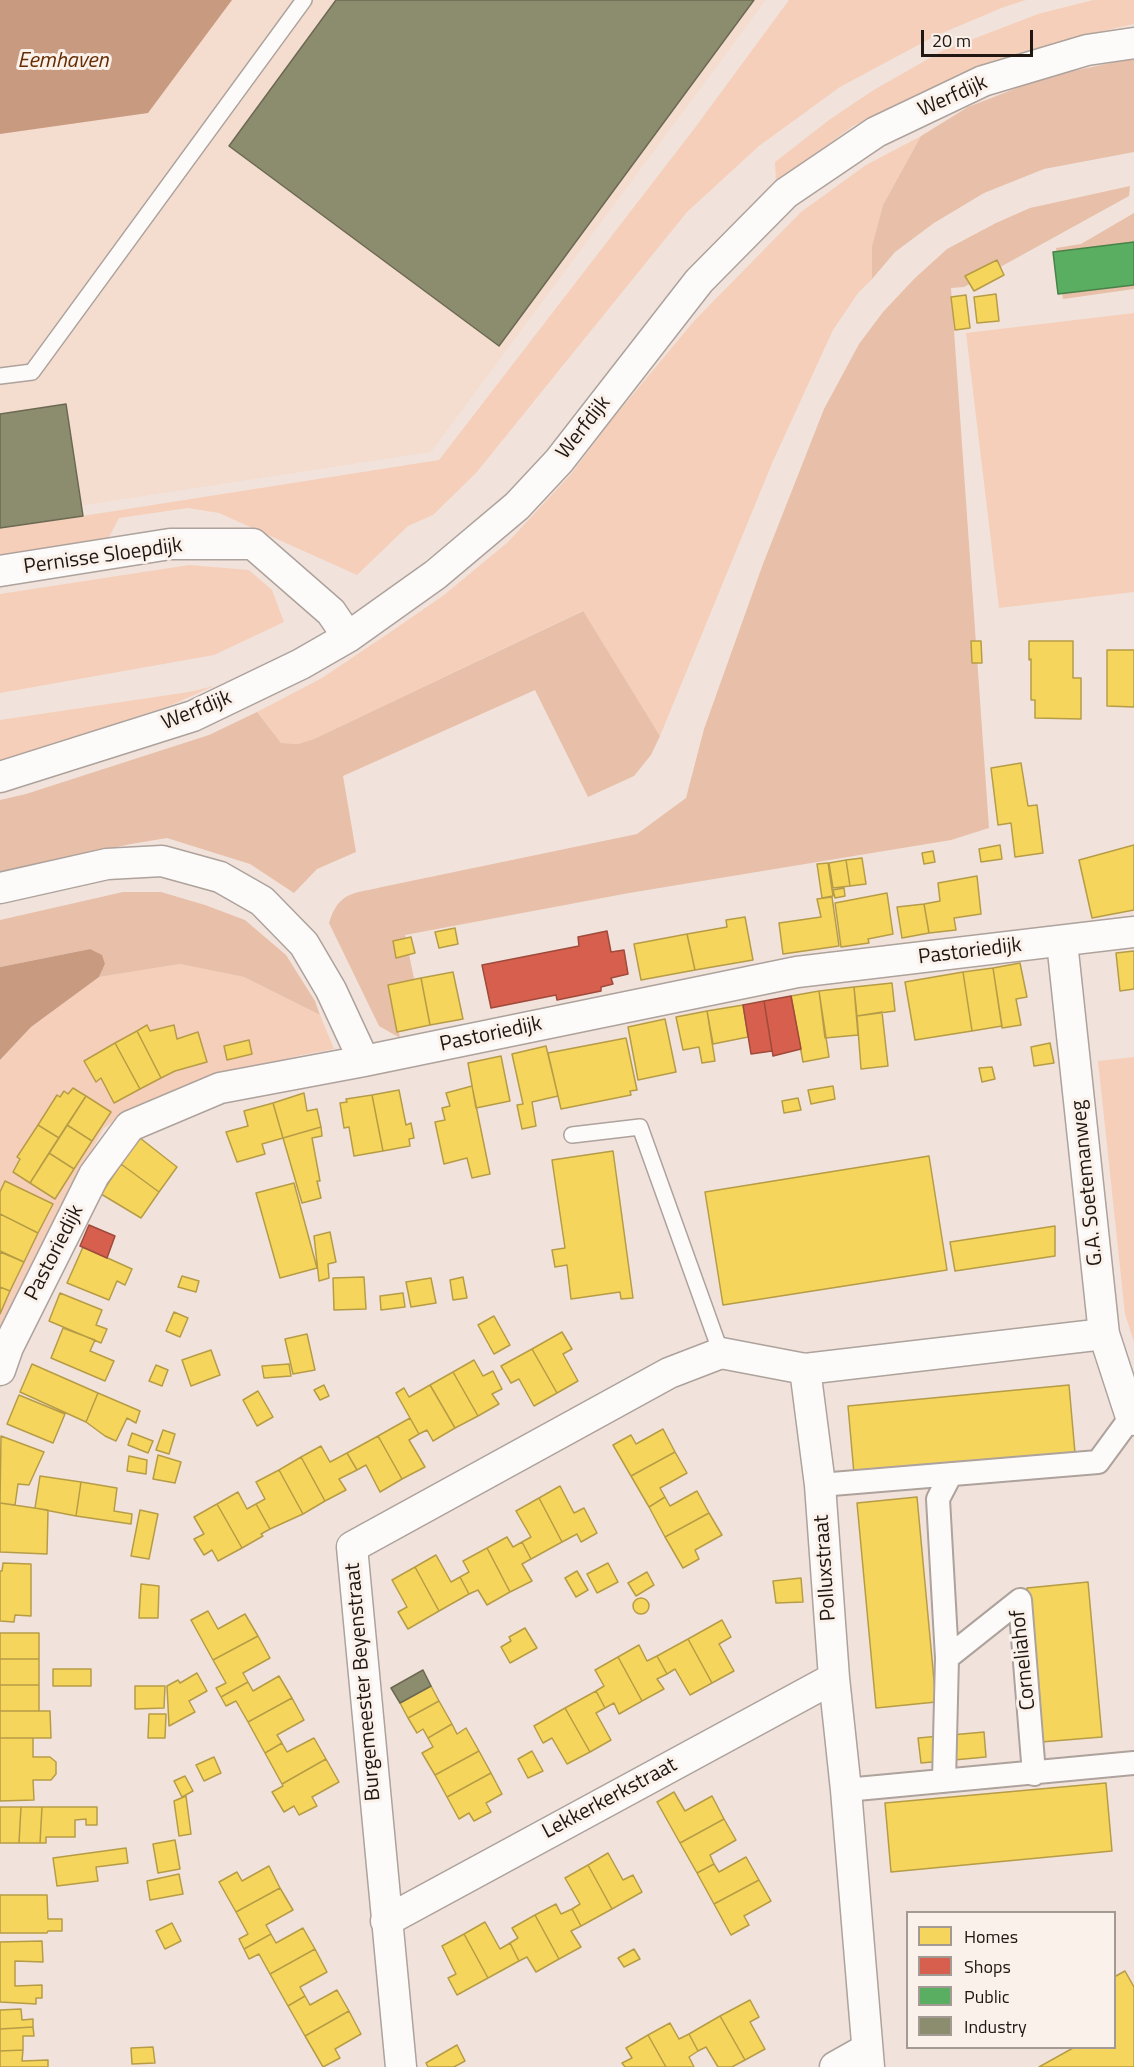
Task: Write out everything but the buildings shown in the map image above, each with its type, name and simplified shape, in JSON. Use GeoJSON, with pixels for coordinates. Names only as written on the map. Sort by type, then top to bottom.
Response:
{"type":"FeatureCollection","features":[{"type":"Feature","properties":{"kind":"street","name":"Werfdijk"},"geometry":{"type":"LineString","coordinates":[[0,777],[193,716],[301,664],[348,638],[435,575],[518,506],[559,460],[699,281],[786,193],[876,132],[983,81],[1087,50],[1134,43]]}},
{"type":"Feature","properties":{"kind":"street","name":"Pernisse Sloepdijk"},"geometry":{"type":"LineString","coordinates":[[0,571],[171,544],[253,544],[331,612],[348,638]]}},
{"type":"Feature","properties":{"kind":"street"},"geometry":{"type":"LineString","coordinates":[[0,888],[107,864],[162,861],[220,877],[262,901],[304,944],[331,990],[364,1061]]}},
{"type":"Feature","properties":{"kind":"street","name":"Pastoriedijk"},"geometry":{"type":"LineString","coordinates":[[0,1370],[8,1347],[94,1175],[130,1126],[220,1088],[364,1061],[797,972],[1134,932]]}},
{"type":"Feature","properties":{"kind":"street","name":"G.A. Soetemanweg"},"geometry":{"type":"LineString","coordinates":[[1062,942],[1104,1334],[1132,1418]]}},
{"type":"Feature","properties":{"kind":"street"},"geometry":{"type":"LineString","coordinates":[[721,1353],[805,1369],[1104,1334]]}},
{"type":"Feature","properties":{"kind":"street","name":"Burgemeester Beyenstraat"},"geometry":{"type":"LineString","coordinates":[[401,2067],[352,1547],[669,1373],[721,1353]]}},
{"type":"Feature","properties":{"kind":"street","name":"Polluxstraat"},"geometry":{"type":"LineString","coordinates":[[805,1369],[820,1485],[834,1678],[846,1790],[868,2058]]}},
{"type":"Feature","properties":{"kind":"street"},"geometry":{"type":"LineString","coordinates":[[820,1485],[1098,1462],[1132,1418]]}},
{"type":"Feature","properties":{"kind":"street"},"geometry":{"type":"LineString","coordinates":[[944,1781],[947,1658],[938,1499],[951,1474]]}},
{"type":"Feature","properties":{"kind":"street","name":"Corneliahof"},"geometry":{"type":"LineString","coordinates":[[947,1658],[1020,1600],[1034,1774]]}},
{"type":"Feature","properties":{"kind":"street","name":"Lekkerkerkstraat"},"geometry":{"type":"LineString","coordinates":[[386,1921],[834,1678]]}},
{"type":"Feature","properties":{"kind":"street"},"geometry":{"type":"LineString","coordinates":[[846,1790],[1134,1763]]}},
{"type":"Feature","properties":{"kind":"street"},"geometry":{"type":"LineString","coordinates":[[835,2067],[868,2058]]}},
{"type":"Feature","properties":{"kind":"lane"},"geometry":{"type":"LineString","coordinates":[[0,376],[32,372],[304,0]]}},
{"type":"Feature","properties":{"kind":"lane"},"geometry":{"type":"LineString","coordinates":[[572,1135],[640,1127],[721,1353]]}},
{"type":"Feature","properties":{"kind":"shaded area"},"geometry":{"type":"Polygon","coordinates":[[[0,0],[766,0],[431,452],[0,518],[0,0]]]}},
{"type":"Feature","properties":{"kind":"shaded area"},"geometry":{"type":"Polygon","coordinates":[[[789,0],[1026,0],[935,36],[840,87],[759,146],[687,212],[476,473],[433,515],[408,526],[357,575],[219,513],[188,508],[119,518],[108,539],[0,556],[0,529],[439,460],[694,129],[789,0]]]}},
{"type":"Feature","properties":{"kind":"shaded area"},"geometry":{"type":"Polygon","coordinates":[[[1093,0],[1134,0],[1134,24],[1081,36],[980,66],[853,126],[776,183],[775,162],[829,120],[872,91],[942,51],[1038,14],[1093,0]]]}},
{"type":"Feature","properties":{"kind":"shaded area"},"geometry":{"type":"Polygon","coordinates":[[[1134,58],[1134,152],[1044,169],[984,193],[934,223],[895,252],[872,279],[872,246],[883,205],[921,136],[968,107],[1045,77],[1134,58]]]}},
{"type":"Feature","properties":{"kind":"shaded area"},"geometry":{"type":"Polygon","coordinates":[[[921,136],[883,205],[872,246],[872,279],[858,293],[833,330],[773,461],[660,736],[582,611],[314,739],[298,744],[281,743],[257,712],[322,678],[389,633],[444,595],[508,542],[571,474],[614,417],[694,321],[801,212],[866,165],[921,136]]]}},
{"type":"Feature","properties":{"kind":"shaded area"},"geometry":{"type":"Polygon","coordinates":[[[1130,186],[1129,196],[964,287],[951,288],[989,828],[951,840],[629,893],[405,935],[416,988],[391,993],[400,1038],[379,1026],[329,923],[337,905],[348,896],[363,891],[637,834],[686,798],[704,729],[763,564],[824,409],[859,344],[883,312],[947,249],[1030,208],[1130,186]]]}},
{"type":"Feature","properties":{"kind":"shaded area"},"geometry":{"type":"Polygon","coordinates":[[[1134,213],[1134,289],[1063,299],[1056,248],[1081,244],[1134,213]]]}},
{"type":"Feature","properties":{"kind":"shaded area"},"geometry":{"type":"Polygon","coordinates":[[[1134,313],[1134,592],[999,608],[966,333],[1134,313]]]}},
{"type":"Feature","properties":{"kind":"shaded area"},"geometry":{"type":"Polygon","coordinates":[[[189,565],[249,570],[272,590],[284,622],[214,655],[0,693],[0,594],[189,565]]]}},
{"type":"Feature","properties":{"kind":"shaded area"},"geometry":{"type":"Polygon","coordinates":[[[583,611],[660,736],[651,755],[634,776],[588,797],[535,690],[343,776],[356,852],[317,869],[294,893],[250,864],[167,838],[0,872],[0,800],[26,794],[209,735],[257,712],[281,743],[298,744],[314,739],[583,611]]]}},
{"type":"Feature","properties":{"kind":"shaded area"},"geometry":{"type":"Polygon","coordinates":[[[214,686],[169,706],[0,761],[0,720],[189,692],[214,686]]]}},
{"type":"Feature","properties":{"kind":"shaded area"},"geometry":{"type":"Polygon","coordinates":[[[123,892],[161,892],[245,920],[286,955],[315,1001],[320,1015],[244,977],[180,964],[99,977],[105,964],[90,949],[0,967],[0,920],[123,892]]]}},
{"type":"Feature","properties":{"kind":"shaded area"},"geometry":{"type":"Polygon","coordinates":[[[180,964],[244,977],[320,1015],[334,1049],[224,1074],[128,1110],[103,1129],[70,1193],[0,1347],[0,1060],[31,1027],[99,977],[180,964]]]}},
{"type":"Feature","properties":{"kind":"shaded area"},"geometry":{"type":"Polygon","coordinates":[[[1134,1057],[1134,1342],[1125,1314],[1098,1061],[1134,1057]]]}},
{"type":"Feature","properties":{"kind":"water","name":"Eemhaven"},"geometry":{"type":"Polygon","coordinates":[[[0,0],[232,0],[148,113],[0,134],[0,0]]]}},
{"type":"Feature","properties":{"kind":"water"},"geometry":{"type":"Polygon","coordinates":[[[90,949],[102,955],[105,964],[99,977],[31,1027],[0,1060],[0,967],[90,949]]]}}]}
